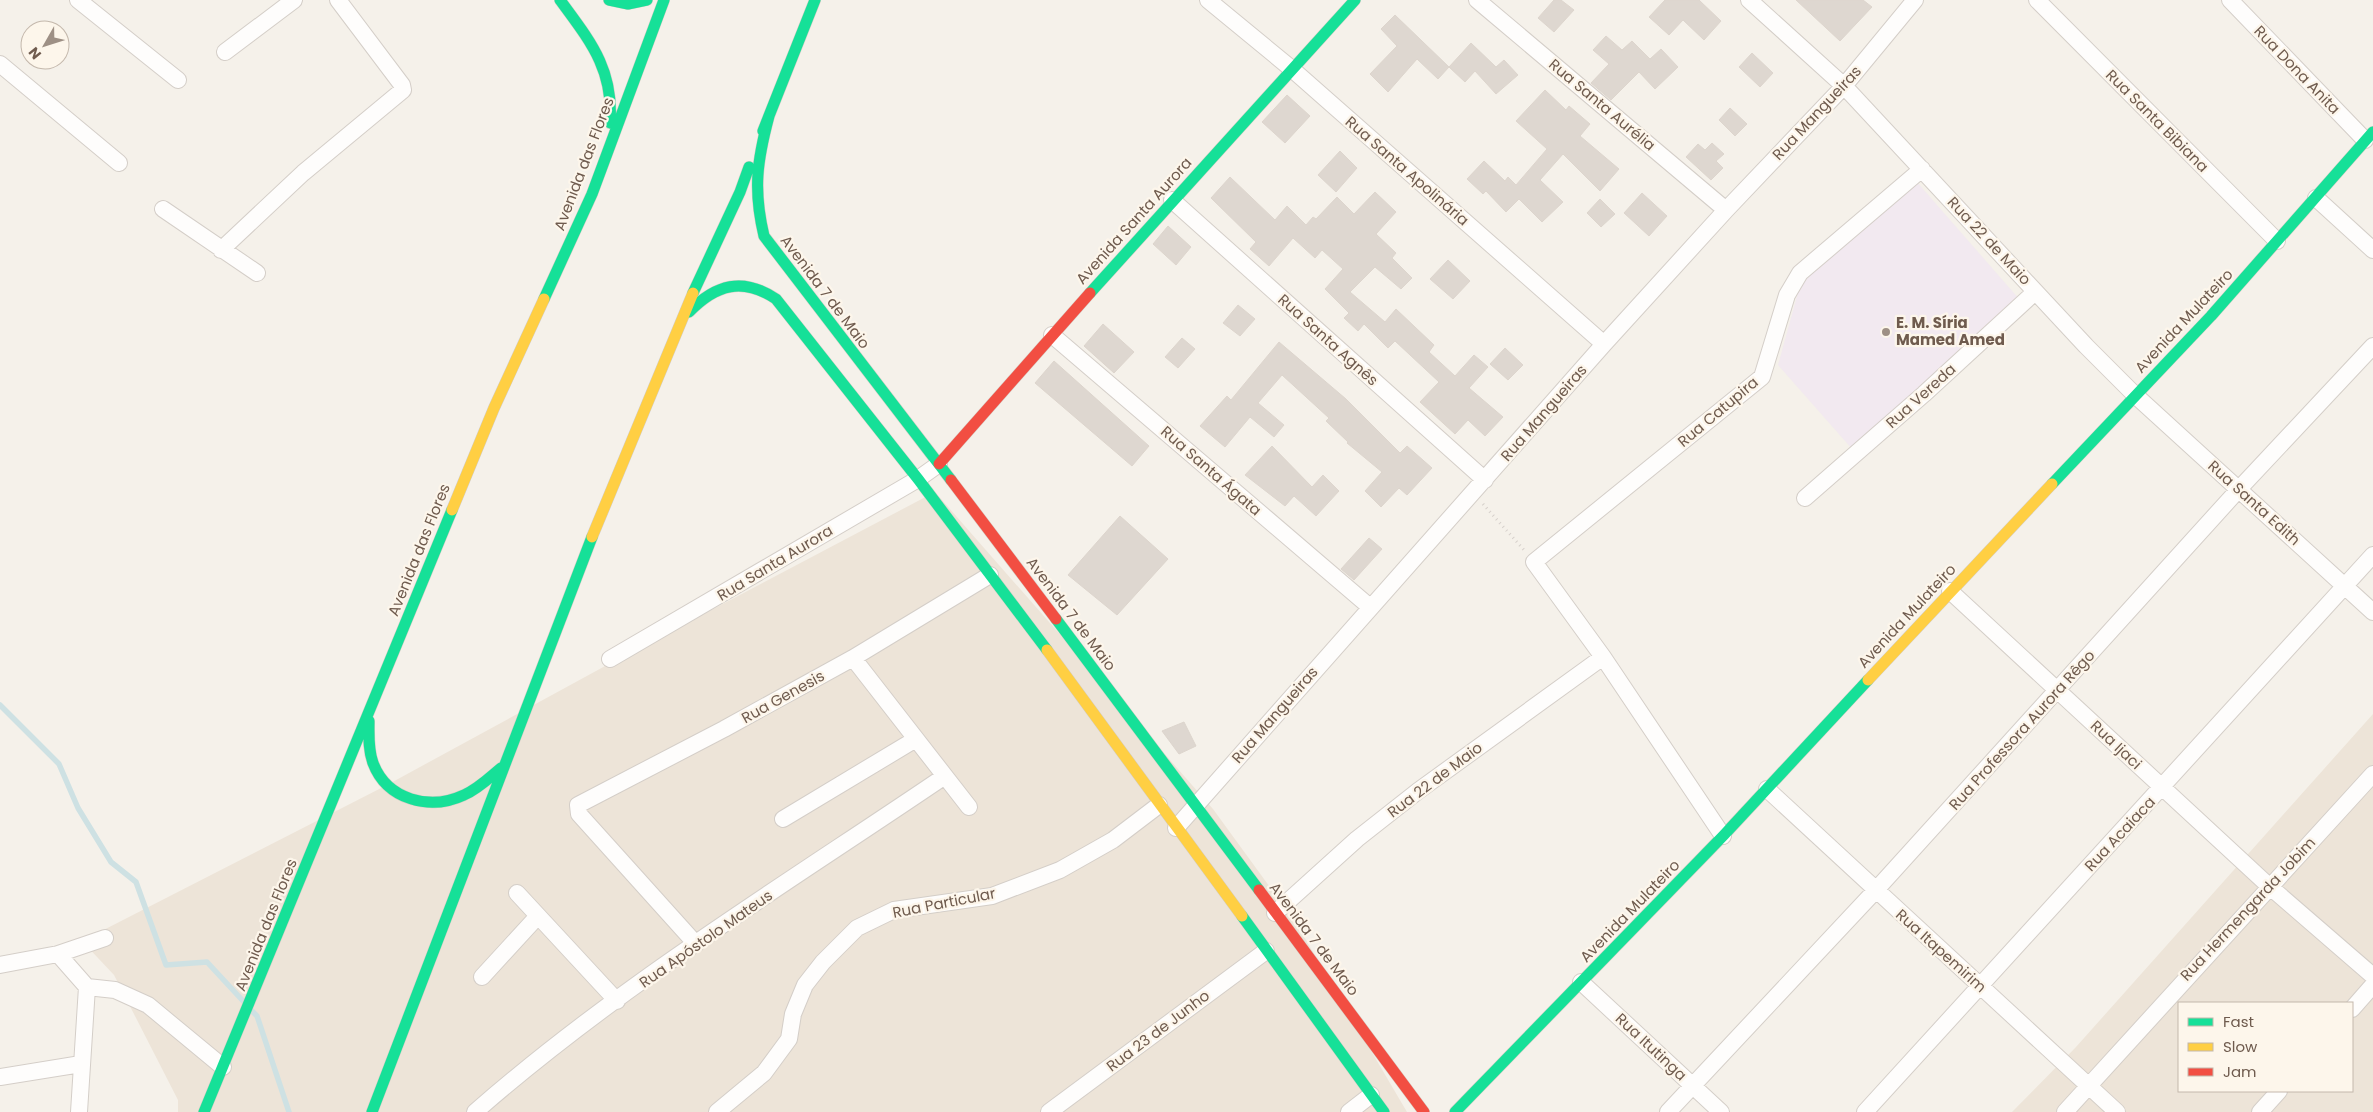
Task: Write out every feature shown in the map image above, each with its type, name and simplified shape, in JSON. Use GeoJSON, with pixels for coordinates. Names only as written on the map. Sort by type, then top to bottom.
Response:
{"type":"FeatureCollection","features":[{"type":"Feature","properties":{"kind":"main road"},"geometry":{"type":"LineString","coordinates":[[560,0],[603,62],[611,92],[609,129],[592,194]]}},
{"type":"Feature","properties":{"kind":"main road"},"geometry":{"type":"LineString","coordinates":[[609,0],[618,5],[635,5],[647,0]]}},
{"type":"Feature","properties":{"kind":"main road","name":"Avenida das Flores"},"geometry":{"type":"LineString","coordinates":[[204,1112],[262,975],[490,417],[592,194],[664,0]]}},
{"type":"Feature","properties":{"kind":"main road"},"geometry":{"type":"LineString","coordinates":[[372,1112],[593,533],[677,327],[740,192],[768,116],[815,0]]}},
{"type":"Feature","properties":{"kind":"main road","name":"Avenida Santa Aurora"},"geometry":{"type":"LineString","coordinates":[[939,464],[1172,200],[1293,70],[1355,0]]}},
{"type":"Feature","properties":{"kind":"main road","name":"Avenida 7 de Maio"},"geometry":{"type":"LineString","coordinates":[[768,116],[757,160],[754,186],[764,236],[939,464],[1424,1112]]}},
{"type":"Feature","properties":{"kind":"main road","name":"Avenida Mulateiro"},"geometry":{"type":"LineString","coordinates":[[1454,1112],[1723,836],[1950,591],[2211,316],[2369,136]]}},
{"type":"Feature","properties":{"kind":"main road"},"geometry":{"type":"LineString","coordinates":[[677,327],[703,297],[712,291],[737,284],[752,286],[766,291],[776,299],[918,479],[1079,692],[1159,805],[1384,1112]]}},
{"type":"Feature","properties":{"kind":"main road"},"geometry":{"type":"LineString","coordinates":[[368,714],[370,750],[376,769],[387,785],[402,797],[419,804],[438,803],[457,798],[476,789],[503,767]]}},
{"type":"Feature","properties":{"kind":"street"},"geometry":{"type":"LineString","coordinates":[[78,0],[178,80]]}},
{"type":"Feature","properties":{"kind":"street"},"geometry":{"type":"LineString","coordinates":[[225,52],[294,0]]}},
{"type":"Feature","properties":{"kind":"street"},"geometry":{"type":"LineString","coordinates":[[221,250],[303,173],[403,90],[402,85],[338,0]]}},
{"type":"Feature","properties":{"kind":"street","name":"Rua Santa Apolinária"},"geometry":{"type":"LineString","coordinates":[[1208,0],[1293,70],[1604,344]]}},
{"type":"Feature","properties":{"kind":"street","name":"Rua Santa Aurélia"},"geometry":{"type":"LineString","coordinates":[[1477,0],[1726,210]]}},
{"type":"Feature","properties":{"kind":"street"},"geometry":{"type":"LineString","coordinates":[[1749,0],[1844,86]]}},
{"type":"Feature","properties":{"kind":"street","name":"Rua Mangueiras"},"geometry":{"type":"LineString","coordinates":[[1176,828],[1604,344],[1726,210],[1844,86],[1915,0]]}},
{"type":"Feature","properties":{"kind":"street","name":"Rua Santa Bibiana"},"geometry":{"type":"LineString","coordinates":[[2037,0],[2277,241]]}},
{"type":"Feature","properties":{"kind":"street","name":"Rua Dona Anita"},"geometry":{"type":"LineString","coordinates":[[2230,0],[2369,136]]}},
{"type":"Feature","properties":{"kind":"street"},"geometry":{"type":"LineString","coordinates":[[0,64],[119,163]]}},
{"type":"Feature","properties":{"kind":"street","name":"Rua 22 de Maio"},"geometry":{"type":"LineString","coordinates":[[1844,86],[2035,292],[2135,395]]}},
{"type":"Feature","properties":{"kind":"street","name":"Rua Catupira"},"geometry":{"type":"LineString","coordinates":[[1534,562],[1762,377],[1787,294],[1793,281],[1922,169]]}},
{"type":"Feature","properties":{"kind":"street"},"geometry":{"type":"LineString","coordinates":[[2316,198],[2373,250]]}},
{"type":"Feature","properties":{"kind":"street","name":"Rua Santa Agnês"},"geometry":{"type":"LineString","coordinates":[[1172,200],[1485,480]]}},
{"type":"Feature","properties":{"kind":"street"},"geometry":{"type":"LineString","coordinates":[[163,210],[257,273]]}},
{"type":"Feature","properties":{"kind":"street","name":"Rua Vereda"},"geometry":{"type":"LineString","coordinates":[[1805,498],[1924,394],[2035,292]]}},
{"type":"Feature","properties":{"kind":"street","name":"Rua Santa Ágata"},"geometry":{"type":"LineString","coordinates":[[1052,335],[1370,607]]}},
{"type":"Feature","properties":{"kind":"street","name":"Rua Professora Aurora Rêgo"},"geometry":{"type":"LineString","coordinates":[[1668,1112],[1694,1087],[1876,891],[2239,490],[2373,346]]}},
{"type":"Feature","properties":{"kind":"street","name":"Rua Santa Edith"},"geometry":{"type":"LineString","coordinates":[[2135,395],[2373,612]]}},
{"type":"Feature","properties":{"kind":"street","name":"Rua Santa Aurora"},"geometry":{"type":"LineString","coordinates":[[610,659],[918,479],[939,464]]}},
{"type":"Feature","properties":{"kind":"street","name":"Rua Acaiaca"},"geometry":{"type":"LineString","coordinates":[[1865,1112],[2373,555]]}},
{"type":"Feature","properties":{"kind":"street"},"geometry":{"type":"LineString","coordinates":[[1534,562],[1603,657],[1723,836]]}},
{"type":"Feature","properties":{"kind":"street","name":"Rua Genesis"},"geometry":{"type":"LineString","coordinates":[[696,944],[579,814],[578,805],[724,729],[853,658],[990,575]]}},
{"type":"Feature","properties":{"kind":"street","name":"Rua Ijaci"},"geometry":{"type":"LineString","coordinates":[[1950,591],[2269,886],[2373,976]]}},
{"type":"Feature","properties":{"kind":"street","name":"Rua 22 de Maio"},"geometry":{"type":"LineString","coordinates":[[1275,913],[1357,839],[1418,791],[1603,657]]}},
{"type":"Feature","properties":{"kind":"street"},"geometry":{"type":"LineString","coordinates":[[853,658],[969,807]]}},
{"type":"Feature","properties":{"kind":"street"},"geometry":{"type":"LineString","coordinates":[[783,819],[916,739]]}},
{"type":"Feature","properties":{"kind":"street","name":"Rua Hermengarda Jobim"},"geometry":{"type":"LineString","coordinates":[[2064,1112],[2373,774]]}},
{"type":"Feature","properties":{"kind":"street","name":"Rua Apóstolo Mateus"},"geometry":{"type":"LineString","coordinates":[[476,1112],[561,1040],[696,944],[945,776]]}},
{"type":"Feature","properties":{"kind":"street","name":"Rua Itapemirim"},"geometry":{"type":"LineString","coordinates":[[1767,789],[2116,1112]]}},
{"type":"Feature","properties":{"kind":"street","name":"Rua Particular"},"geometry":{"type":"LineString","coordinates":[[717,1112],[764,1073],[789,1039],[793,1014],[805,986],[822,962],[857,928],[894,910],[992,896],[1060,870],[1113,840],[1159,805]]}},
{"type":"Feature","properties":{"kind":"street"},"geometry":{"type":"LineString","coordinates":[[517,893],[616,1001]]}},
{"type":"Feature","properties":{"kind":"street"},"geometry":{"type":"LineString","coordinates":[[482,977],[538,917]]}},
{"type":"Feature","properties":{"kind":"street"},"geometry":{"type":"LineString","coordinates":[[0,965],[58,954],[105,938]]}},
{"type":"Feature","properties":{"kind":"street","name":"Rua 23 de Junho"},"geometry":{"type":"LineString","coordinates":[[1049,1112],[1266,951]]}},
{"type":"Feature","properties":{"kind":"street"},"geometry":{"type":"LineString","coordinates":[[58,954],[87,987],[115,990],[148,1005],[224,1066]]}},
{"type":"Feature","properties":{"kind":"street","name":"Rua Itutinga"},"geometry":{"type":"LineString","coordinates":[[1581,982],[1721,1112]]}},
{"type":"Feature","properties":{"kind":"street"},"geometry":{"type":"LineString","coordinates":[[2353,1007],[2373,985]]}},
{"type":"Feature","properties":{"kind":"street"},"geometry":{"type":"LineString","coordinates":[[79,1112],[87,987]]}},
{"type":"Feature","properties":{"kind":"street"},"geometry":{"type":"LineString","coordinates":[[0,1077],[81,1064]]}},
{"type":"Feature","properties":{"kind":"street"},"geometry":{"type":"LineString","coordinates":[[2260,1112],[2277,1092]]}},
{"type":"Feature","properties":{"kind":"street"},"geometry":{"type":"LineString","coordinates":[[1349,1112],[1371,1095]]}},
{"type":"Feature","properties":{"kind":"path"},"geometry":{"type":"LineString","coordinates":[[1472,492],[1534,562]]}},
{"type":"Feature","properties":{"kind":"shaded area","name":"E. M. Síria Mamed Amed"},"geometry":{"type":"Polygon","coordinates":[[[1916,181],[2020,300],[1853,450],[1778,365],[1802,278],[1916,181]]]}},
{"type":"Feature","properties":{"kind":"shaded area"},"geometry":{"type":"Polygon","coordinates":[[[935,492],[1213,809],[1296,923],[1407,1112],[178,1112],[178,1100],[114,975],[82,941],[387,785],[607,665],[935,492]]]}},
{"type":"Feature","properties":{"kind":"shaded area"},"geometry":{"type":"Polygon","coordinates":[[[2373,714],[2373,1112],[2012,1112],[2076,1047],[2373,714]]]}},
{"type":"Feature","properties":{"kind":"building"},"geometry":{"type":"Polygon","coordinates":[[[1554,0],[1561,0],[1574,10],[1554,32],[1538,18],[1554,0]]]}},
{"type":"Feature","properties":{"kind":"building"},"geometry":{"type":"Polygon","coordinates":[[[1665,0],[1699,0],[1721,21],[1704,40],[1683,20],[1669,35],[1649,17],[1665,0]]]}},
{"type":"Feature","properties":{"kind":"building"},"geometry":{"type":"Polygon","coordinates":[[[1796,0],[1863,0],[1872,7],[1840,41],[1796,0]]]}},
{"type":"Feature","properties":{"kind":"building"},"geometry":{"type":"Polygon","coordinates":[[[1395,15],[1449,67],[1438,79],[1417,59],[1388,92],[1370,74],[1397,46],[1381,29],[1395,15]]]}},
{"type":"Feature","properties":{"kind":"building"},"geometry":{"type":"Polygon","coordinates":[[[1606,36],[1622,50],[1632,41],[1650,59],[1661,49],[1678,67],[1655,89],[1639,72],[1611,100],[1591,83],[1609,64],[1593,50],[1606,36]]]}},
{"type":"Feature","properties":{"kind":"building"},"geometry":{"type":"Polygon","coordinates":[[[1471,43],[1496,67],[1504,60],[1518,75],[1496,94],[1475,71],[1465,82],[1449,67],[1471,43]]]}},
{"type":"Feature","properties":{"kind":"building"},"geometry":{"type":"Polygon","coordinates":[[[1752,53],[1773,73],[1760,87],[1739,67],[1752,53]]]}},
{"type":"Feature","properties":{"kind":"building"},"geometry":{"type":"Polygon","coordinates":[[[1545,90],[1566,110],[1569,106],[1590,124],[1580,136],[1619,169],[1600,191],[1563,154],[1540,180],[1563,202],[1542,222],[1519,199],[1506,212],[1486,191],[1483,194],[1467,179],[1484,161],[1505,181],[1508,177],[1516,185],[1547,149],[1516,121],[1545,90]]]}},
{"type":"Feature","properties":{"kind":"building"},"geometry":{"type":"Polygon","coordinates":[[[1287,95],[1310,116],[1285,143],[1262,122],[1287,95]]]}},
{"type":"Feature","properties":{"kind":"building"},"geometry":{"type":"Polygon","coordinates":[[[1730,108],[1747,124],[1735,136],[1719,120],[1730,108]]]}},
{"type":"Feature","properties":{"kind":"building"},"geometry":{"type":"Polygon","coordinates":[[[1712,143],[1724,154],[1716,161],[1723,168],[1711,180],[1686,157],[1698,144],[1705,150],[1712,143]]]}},
{"type":"Feature","properties":{"kind":"building"},"geometry":{"type":"Polygon","coordinates":[[[1340,151],[1357,168],[1336,192],[1318,175],[1340,151]]]}},
{"type":"Feature","properties":{"kind":"building"},"geometry":{"type":"Polygon","coordinates":[[[1230,177],[1275,220],[1287,206],[1306,225],[1313,217],[1316,219],[1337,197],[1354,214],[1375,192],[1396,212],[1376,234],[1396,253],[1392,258],[1412,278],[1401,289],[1375,267],[1350,292],[1385,322],[1396,309],[1434,345],[1429,352],[1455,376],[1474,355],[1488,367],[1469,388],[1503,417],[1485,436],[1468,420],[1455,434],[1420,402],[1439,382],[1395,341],[1388,348],[1364,324],[1358,331],[1344,318],[1349,313],[1325,289],[1343,269],[1322,250],[1315,258],[1293,238],[1269,266],[1250,249],[1256,242],[1211,198],[1230,177]]]}},
{"type":"Feature","properties":{"kind":"building"},"geometry":{"type":"Polygon","coordinates":[[[1642,193],[1667,216],[1649,236],[1624,213],[1642,193]]]}},
{"type":"Feature","properties":{"kind":"building"},"geometry":{"type":"Polygon","coordinates":[[[1600,199],[1615,214],[1601,227],[1587,213],[1600,199]]]}},
{"type":"Feature","properties":{"kind":"building"},"geometry":{"type":"Polygon","coordinates":[[[1168,226],[1191,247],[1176,265],[1153,244],[1168,226]]]}},
{"type":"Feature","properties":{"kind":"building"},"geometry":{"type":"Polygon","coordinates":[[[1448,260],[1470,281],[1453,299],[1430,279],[1448,260]]]}},
{"type":"Feature","properties":{"kind":"building"},"geometry":{"type":"Polygon","coordinates":[[[1238,305],[1255,319],[1240,336],[1223,323],[1238,305]]]}},
{"type":"Feature","properties":{"kind":"building"},"geometry":{"type":"Polygon","coordinates":[[[1103,324],[1134,352],[1114,373],[1084,346],[1103,324]]]}},
{"type":"Feature","properties":{"kind":"building"},"geometry":{"type":"Polygon","coordinates":[[[1182,338],[1195,349],[1178,368],[1165,357],[1182,338]]]}},
{"type":"Feature","properties":{"kind":"building"},"geometry":{"type":"Polygon","coordinates":[[[1279,342],[1346,399],[1400,453],[1407,446],[1432,468],[1407,495],[1399,488],[1381,507],[1365,491],[1382,472],[1347,443],[1326,421],[1329,418],[1282,375],[1258,403],[1284,425],[1274,437],[1250,417],[1225,447],[1200,426],[1227,396],[1231,400],[1279,342]]]}},
{"type":"Feature","properties":{"kind":"building"},"geometry":{"type":"Polygon","coordinates":[[[1505,348],[1523,365],[1508,380],[1490,364],[1505,348]]]}},
{"type":"Feature","properties":{"kind":"building"},"geometry":{"type":"Polygon","coordinates":[[[1054,361],[1149,446],[1132,466],[1035,383],[1054,361]]]}},
{"type":"Feature","properties":{"kind":"building"},"geometry":{"type":"Polygon","coordinates":[[[1272,446],[1312,487],[1323,475],[1339,491],[1316,516],[1294,496],[1285,506],[1245,475],[1272,446]]]}},
{"type":"Feature","properties":{"kind":"building"},"geometry":{"type":"Polygon","coordinates":[[[1120,516],[1168,559],[1117,615],[1068,575],[1120,516]]]}},
{"type":"Feature","properties":{"kind":"building"},"geometry":{"type":"Polygon","coordinates":[[[1369,538],[1382,549],[1354,580],[1341,569],[1369,538]]]}},
{"type":"Feature","properties":{"kind":"building"},"geometry":{"type":"Polygon","coordinates":[[[1184,722],[1196,746],[1179,754],[1162,731],[1184,722]]]}},
{"type":"Feature","properties":{"kind":"waterway"},"geometry":{"type":"LineString","coordinates":[[0,705],[59,764],[78,808],[111,862],[136,882],[166,965],[207,962],[244,1002]]}},
{"type":"Feature","properties":{"kind":"waterway"},"geometry":{"type":"LineString","coordinates":[[252,1011],[257,1016],[289,1112]]}},
{"type":"Feature","properties":{"kind":"traffic: fast"},"geometry":{"type":"LineString","coordinates":[[560,0],[590,43],[604,71],[610,104],[610,123]]}},
{"type":"Feature","properties":{"kind":"traffic: fast"},"geometry":{"type":"LineString","coordinates":[[609,0],[628,4],[647,0]]}},
{"type":"Feature","properties":{"kind":"traffic: fast"},"geometry":{"type":"LineString","coordinates":[[544,299],[592,194],[664,0]]}},
{"type":"Feature","properties":{"kind":"traffic: fast"},"geometry":{"type":"LineString","coordinates":[[763,131],[815,0]]}},
{"type":"Feature","properties":{"kind":"traffic: fast"},"geometry":{"type":"LineString","coordinates":[[1090,293],[1355,0]]}},
{"type":"Feature","properties":{"kind":"traffic: fast"},"geometry":{"type":"LineString","coordinates":[[769,116],[759,162],[758,176],[758,204],[764,236],[951,480]]}},
{"type":"Feature","properties":{"kind":"traffic: fast"},"geometry":{"type":"LineString","coordinates":[[2052,484],[2211,316],[2373,132]]}},
{"type":"Feature","properties":{"kind":"traffic: fast"},"geometry":{"type":"LineString","coordinates":[[693,293],[740,192],[749,167]]}},
{"type":"Feature","properties":{"kind":"traffic: fast"},"geometry":{"type":"LineString","coordinates":[[689,312],[709,295],[730,287],[752,288],[776,299],[918,479],[1047,650]]}},
{"type":"Feature","properties":{"kind":"traffic: fast"},"geometry":{"type":"LineString","coordinates":[[204,1112],[452,510]]}},
{"type":"Feature","properties":{"kind":"traffic: fast"},"geometry":{"type":"LineString","coordinates":[[372,1112],[592,537]]}},
{"type":"Feature","properties":{"kind":"traffic: fast"},"geometry":{"type":"LineString","coordinates":[[1056,619],[1259,890]]}},
{"type":"Feature","properties":{"kind":"traffic: fast"},"geometry":{"type":"LineString","coordinates":[[1455,1112],[1723,836],[1868,680]]}},
{"type":"Feature","properties":{"kind":"traffic: fast"},"geometry":{"type":"LineString","coordinates":[[369,721],[370,753],[373,763],[388,786],[399,794],[411,799],[424,802],[451,800],[474,790],[501,768]]}},
{"type":"Feature","properties":{"kind":"traffic: fast"},"geometry":{"type":"LineString","coordinates":[[1242,916],[1384,1112]]}},
{"type":"Feature","properties":{"kind":"traffic: slow"},"geometry":{"type":"LineString","coordinates":[[592,537],[693,293]]}},
{"type":"Feature","properties":{"kind":"traffic: slow"},"geometry":{"type":"LineString","coordinates":[[452,510],[494,408],[544,299]]}},
{"type":"Feature","properties":{"kind":"traffic: slow"},"geometry":{"type":"LineString","coordinates":[[1868,680],[2052,484]]}},
{"type":"Feature","properties":{"kind":"traffic: slow"},"geometry":{"type":"LineString","coordinates":[[1047,650],[1242,916]]}},
{"type":"Feature","properties":{"kind":"traffic: jam"},"geometry":{"type":"LineString","coordinates":[[939,464],[1090,293]]}},
{"type":"Feature","properties":{"kind":"traffic: jam"},"geometry":{"type":"LineString","coordinates":[[951,480],[1056,619]]}},
{"type":"Feature","properties":{"kind":"traffic: jam"},"geometry":{"type":"LineString","coordinates":[[1259,890],[1424,1112]]}},
{"type":"Feature","properties":{"kind":"place","name":"E. M. Síria Mamed Amed"},"geometry":{"type":"Point","coordinates":[1886,332]}}]}
